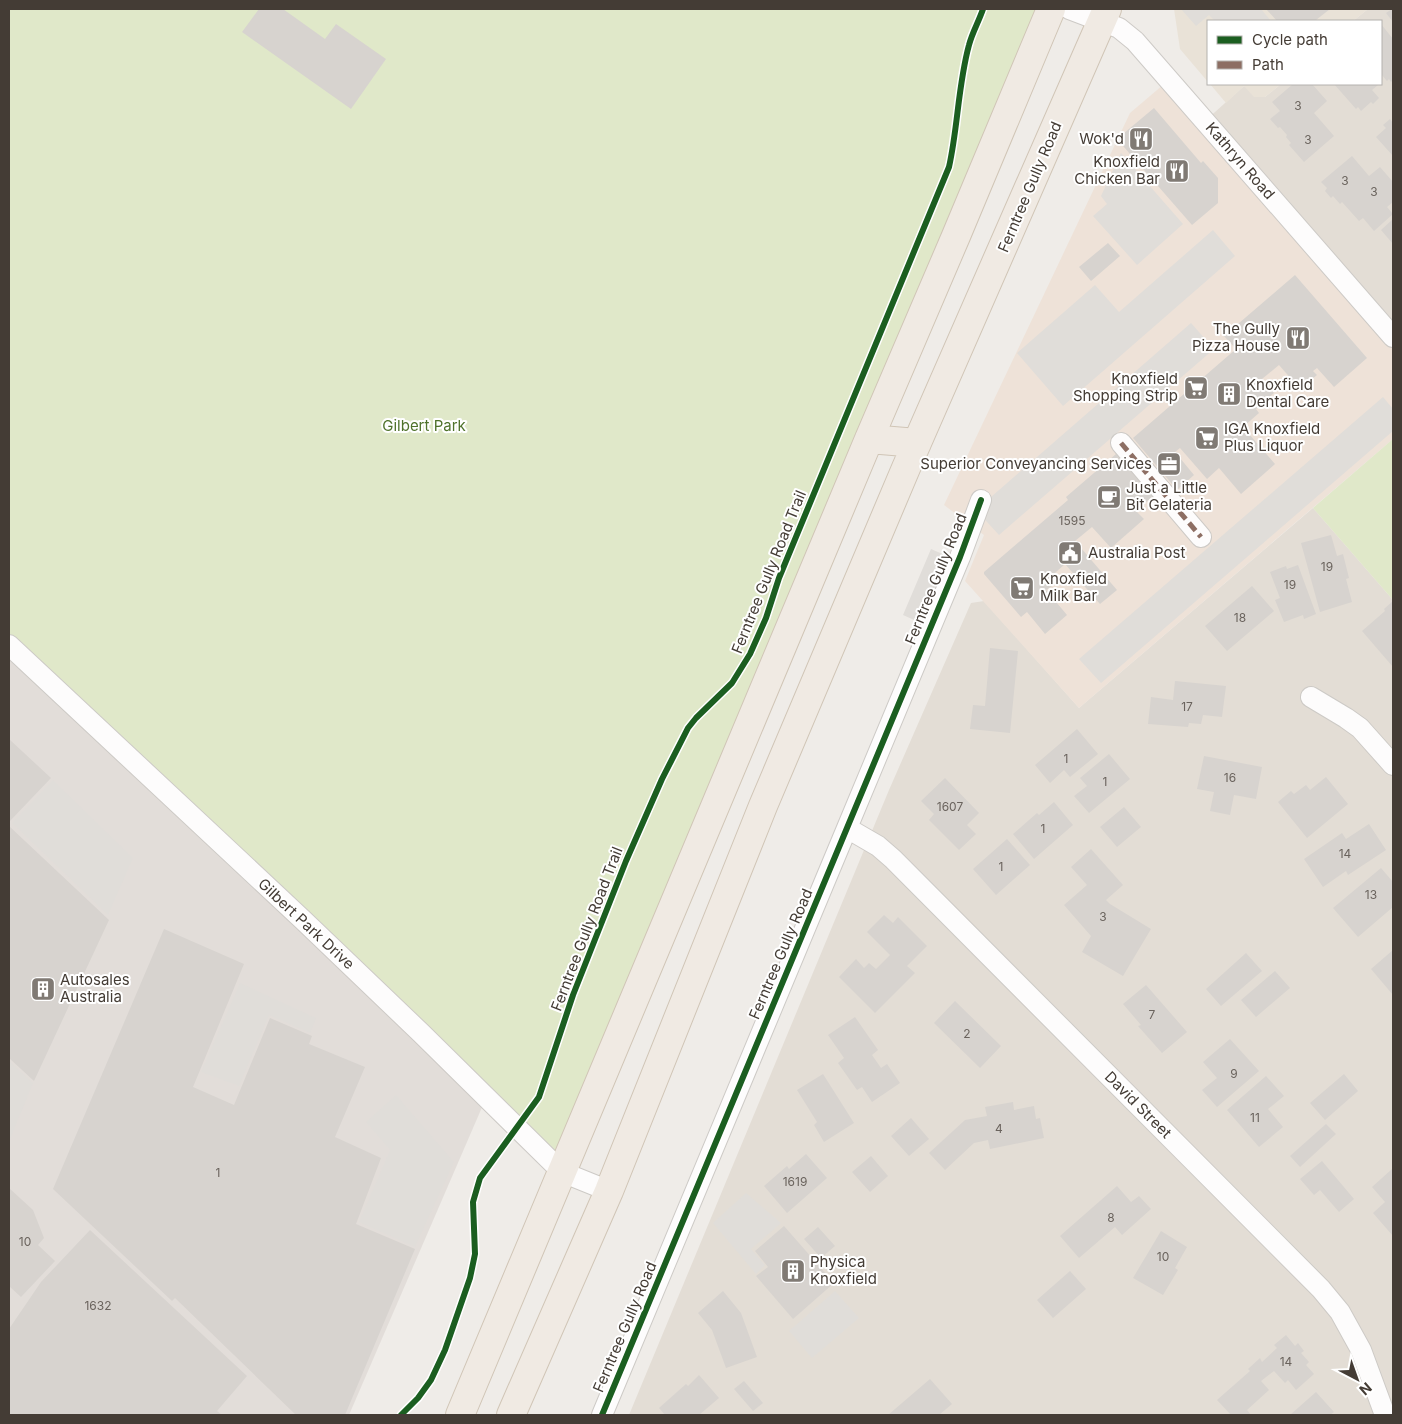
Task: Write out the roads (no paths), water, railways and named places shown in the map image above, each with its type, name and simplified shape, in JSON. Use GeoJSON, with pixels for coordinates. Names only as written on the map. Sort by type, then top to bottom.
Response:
{"type":"FeatureCollection","features":[{"type":"Feature","properties":{"kind":"main road"},"geometry":{"type":"LineString","coordinates":[[460,1415],[1051,9]]}},
{"type":"Feature","properties":{"kind":"main road","name":"Ferntree Gully Road"},"geometry":{"type":"LineString","coordinates":[[510,1415],[609,1191],[763,806],[906,468],[1104,15]]}},
{"type":"Feature","properties":{"kind":"main road"},"geometry":{"type":"LineString","coordinates":[[869,439],[917,443]]}},
{"type":"Feature","properties":{"kind":"main road"},"geometry":{"type":"LineString","coordinates":[[869,439],[906,468]]}},
{"type":"Feature","properties":{"kind":"street","name":"Kathryn Road"},"geometry":{"type":"LineString","coordinates":[[1070,9],[1104,15],[1135,41],[1393,337]]}},
{"type":"Feature","properties":{"kind":"street"},"geometry":{"type":"LineString","coordinates":[[1121,443],[1201,537]]}},
{"type":"Feature","properties":{"kind":"street","name":"Ferntree Gully Road"},"geometry":{"type":"LineString","coordinates":[[602,1415],[960,557],[981,500]]}},
{"type":"Feature","properties":{"kind":"street","name":"Gilbert Park Drive"},"geometry":{"type":"LineString","coordinates":[[9,645],[421,1033],[562,1172],[609,1191]]}},
{"type":"Feature","properties":{"kind":"street"},"geometry":{"type":"LineString","coordinates":[[1311,697],[1360,728],[1393,765]]}},
{"type":"Feature","properties":{"kind":"street","name":"David Street"},"geometry":{"type":"LineString","coordinates":[[847,828],[878,846],[893,859],[1321,1288],[1340,1312],[1361,1350],[1384,1415]]}},
{"type":"Feature","properties":{"kind":"place","name":"Wok'd"},"geometry":{"type":"Point","coordinates":[1141,139]}},
{"type":"Feature","properties":{"kind":"place","name":"Knoxfield Chicken Bar"},"geometry":{"type":"Point","coordinates":[1177,171]}},
{"type":"Feature","properties":{"kind":"place","name":"The Gully Pizza House"},"geometry":{"type":"Point","coordinates":[1298,338]}},
{"type":"Feature","properties":{"kind":"place","name":"Knoxfield Shopping Strip"},"geometry":{"type":"Point","coordinates":[1196,388]}},
{"type":"Feature","properties":{"kind":"place","name":"Knoxfield Dental Care"},"geometry":{"type":"Point","coordinates":[1229,394]}},
{"type":"Feature","properties":{"kind":"place","name":"IGA Knoxfield Plus Liquor"},"geometry":{"type":"Point","coordinates":[1207,438]}},
{"type":"Feature","properties":{"kind":"place","name":"Superior Conveyancing Services"},"geometry":{"type":"Point","coordinates":[1169,464]}},
{"type":"Feature","properties":{"kind":"place","name":"Just a Little Bit Gelateria"},"geometry":{"type":"Point","coordinates":[1109,497]}},
{"type":"Feature","properties":{"kind":"place","name":"Australia Post"},"geometry":{"type":"Point","coordinates":[1070,553]}},
{"type":"Feature","properties":{"kind":"place","name":"Knoxfield Milk Bar"},"geometry":{"type":"Point","coordinates":[1022,588]}},
{"type":"Feature","properties":{"kind":"place","name":"Autosales Australia"},"geometry":{"type":"Point","coordinates":[43,989]}},
{"type":"Feature","properties":{"kind":"place","name":"Physica Knoxfield"},"geometry":{"type":"Point","coordinates":[793,1271]}},
{"type":"Feature","properties":{"kind":"park label","name":"Gilbert Park"},"geometry":{"type":"Point","coordinates":[424,426]}}]}
